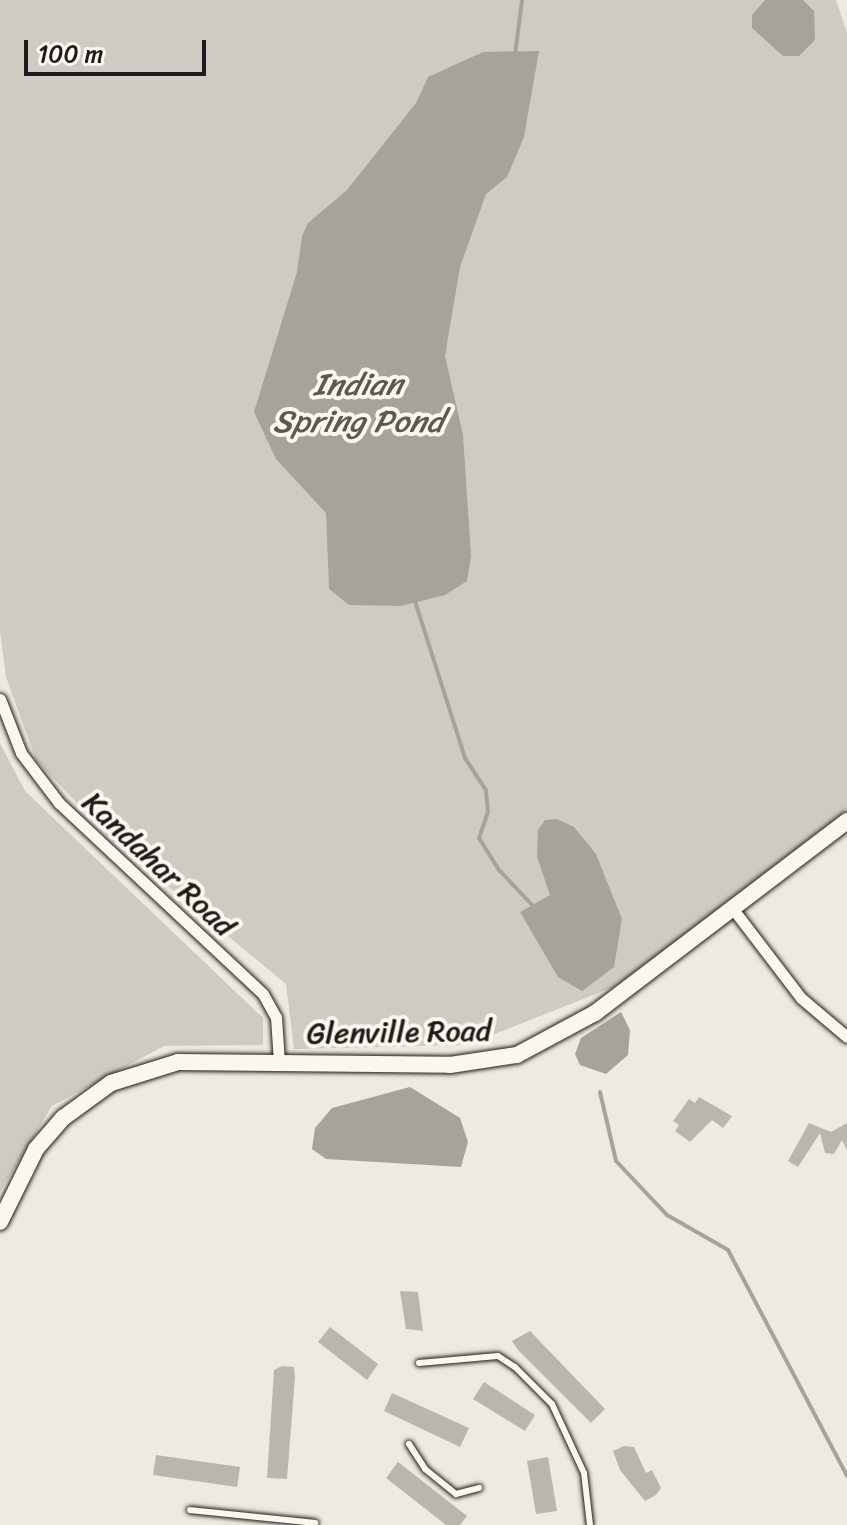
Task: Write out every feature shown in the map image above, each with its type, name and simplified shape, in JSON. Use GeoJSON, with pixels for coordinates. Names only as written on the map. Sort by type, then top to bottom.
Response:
{"type":"FeatureCollection","features":[{"type":"Feature","properties":{"kind":"main road","name":"Glenville Road"},"geometry":{"type":"LineString","coordinates":[[0,1222],[43,1141],[111,1083],[178,1062],[450,1065],[517,1055],[595,1013],[847,821]]}},
{"type":"Feature","properties":{"kind":"street","name":"Kandahar Road"},"geometry":{"type":"LineString","coordinates":[[0,699],[21,753],[59,803],[263,994],[276,1017],[279,1062]]}},
{"type":"Feature","properties":{"kind":"street"},"geometry":{"type":"LineString","coordinates":[[733,909],[801,998],[847,1037]]}},
{"type":"Feature","properties":{"kind":"lane"},"geometry":{"type":"LineString","coordinates":[[419,1363],[498,1356],[515,1367],[552,1404],[584,1473],[590,1525]]}},
{"type":"Feature","properties":{"kind":"lane"},"geometry":{"type":"LineString","coordinates":[[409,1444],[425,1469],[456,1494],[479,1488]]}},
{"type":"Feature","properties":{"kind":"lane"},"geometry":{"type":"LineString","coordinates":[[190,1510],[315,1523]]}},
{"type":"Feature","properties":{"kind":"shaded area"},"geometry":{"type":"Polygon","coordinates":[[[0,0],[836,0],[847,33],[847,810],[616,986],[467,1045],[294,1049],[286,984],[113,841],[36,760],[6,677],[0,631],[0,0]]]}},
{"type":"Feature","properties":{"kind":"shaded area"},"geometry":{"type":"Polygon","coordinates":[[[0,743],[25,791],[263,1018],[263,1045],[164,1046],[52,1106],[0,1192],[0,743]]]}},
{"type":"Feature","properties":{"kind":"water"},"geometry":{"type":"Polygon","coordinates":[[[765,0],[803,0],[814,11],[815,40],[799,56],[783,56],[752,28],[752,15],[765,0]]]}},
{"type":"Feature","properties":{"kind":"water","name":"Indian Spring Pond"},"geometry":{"type":"Polygon","coordinates":[[[539,51],[524,137],[507,177],[486,194],[460,267],[445,356],[463,435],[471,556],[467,581],[445,595],[401,606],[349,605],[329,589],[326,513],[276,459],[254,412],[297,272],[302,236],[308,223],[347,190],[416,103],[428,77],[483,52],[539,51]]]}},
{"type":"Feature","properties":{"kind":"water"},"geometry":{"type":"Polygon","coordinates":[[[557,819],[574,827],[596,854],[622,919],[614,967],[582,991],[558,977],[520,912],[550,895],[537,857],[538,830],[545,820],[557,819]]]}},
{"type":"Feature","properties":{"kind":"water"},"geometry":{"type":"Polygon","coordinates":[[[621,1012],[630,1030],[628,1055],[606,1074],[580,1065],[575,1054],[581,1038],[621,1012]]]}},
{"type":"Feature","properties":{"kind":"water"},"geometry":{"type":"Polygon","coordinates":[[[410,1087],[460,1118],[468,1142],[461,1167],[326,1159],[312,1149],[315,1128],[332,1108],[410,1087]]]}},
{"type":"Feature","properties":{"kind":"building"},"geometry":{"type":"Polygon","coordinates":[[[699,1097],[732,1116],[723,1128],[712,1120],[690,1142],[675,1131],[679,1125],[673,1121],[689,1099],[695,1103],[699,1097]]]}},
{"type":"Feature","properties":{"kind":"building"},"geometry":{"type":"Polygon","coordinates":[[[809,1123],[831,1132],[847,1123],[847,1150],[842,1140],[834,1154],[825,1153],[820,1133],[798,1167],[788,1161],[809,1123]]]}},
{"type":"Feature","properties":{"kind":"building"},"geometry":{"type":"Polygon","coordinates":[[[400,1291],[418,1292],[423,1331],[406,1329],[400,1291]]]}},
{"type":"Feature","properties":{"kind":"building"},"geometry":{"type":"Polygon","coordinates":[[[330,1327],[378,1364],[367,1380],[318,1342],[330,1327]]]}},
{"type":"Feature","properties":{"kind":"building"},"geometry":{"type":"Polygon","coordinates":[[[530,1331],[605,1409],[591,1423],[512,1341],[530,1331]]]}},
{"type":"Feature","properties":{"kind":"building"},"geometry":{"type":"Polygon","coordinates":[[[282,1366],[294,1367],[295,1377],[287,1479],[267,1478],[274,1370],[282,1366]]]}},
{"type":"Feature","properties":{"kind":"building"},"geometry":{"type":"Polygon","coordinates":[[[484,1382],[535,1415],[525,1431],[473,1399],[484,1382]]]}},
{"type":"Feature","properties":{"kind":"building"},"geometry":{"type":"Polygon","coordinates":[[[392,1393],[469,1428],[460,1447],[384,1411],[392,1393]]]}},
{"type":"Feature","properties":{"kind":"building"},"geometry":{"type":"Polygon","coordinates":[[[624,1446],[634,1447],[646,1473],[652,1470],[661,1488],[645,1501],[620,1470],[613,1451],[624,1446]]]}},
{"type":"Feature","properties":{"kind":"building"},"geometry":{"type":"Polygon","coordinates":[[[156,1455],[240,1467],[237,1487],[153,1475],[156,1455]]]}},
{"type":"Feature","properties":{"kind":"building"},"geometry":{"type":"Polygon","coordinates":[[[548,1457],[557,1511],[536,1514],[527,1461],[548,1457]]]}},
{"type":"Feature","properties":{"kind":"building"},"geometry":{"type":"Polygon","coordinates":[[[398,1462],[467,1516],[460,1525],[446,1525],[386,1478],[398,1462]]]}},
{"type":"Feature","properties":{"kind":"waterway"},"geometry":{"type":"LineString","coordinates":[[515,55],[522,0]]}},
{"type":"Feature","properties":{"kind":"waterway"},"geometry":{"type":"LineString","coordinates":[[414,598],[465,758],[486,790],[488,812],[479,838],[500,871],[533,906]]}},
{"type":"Feature","properties":{"kind":"waterway"},"geometry":{"type":"LineString","coordinates":[[600,1092],[616,1161],[667,1215],[728,1250],[847,1476]]}}]}
